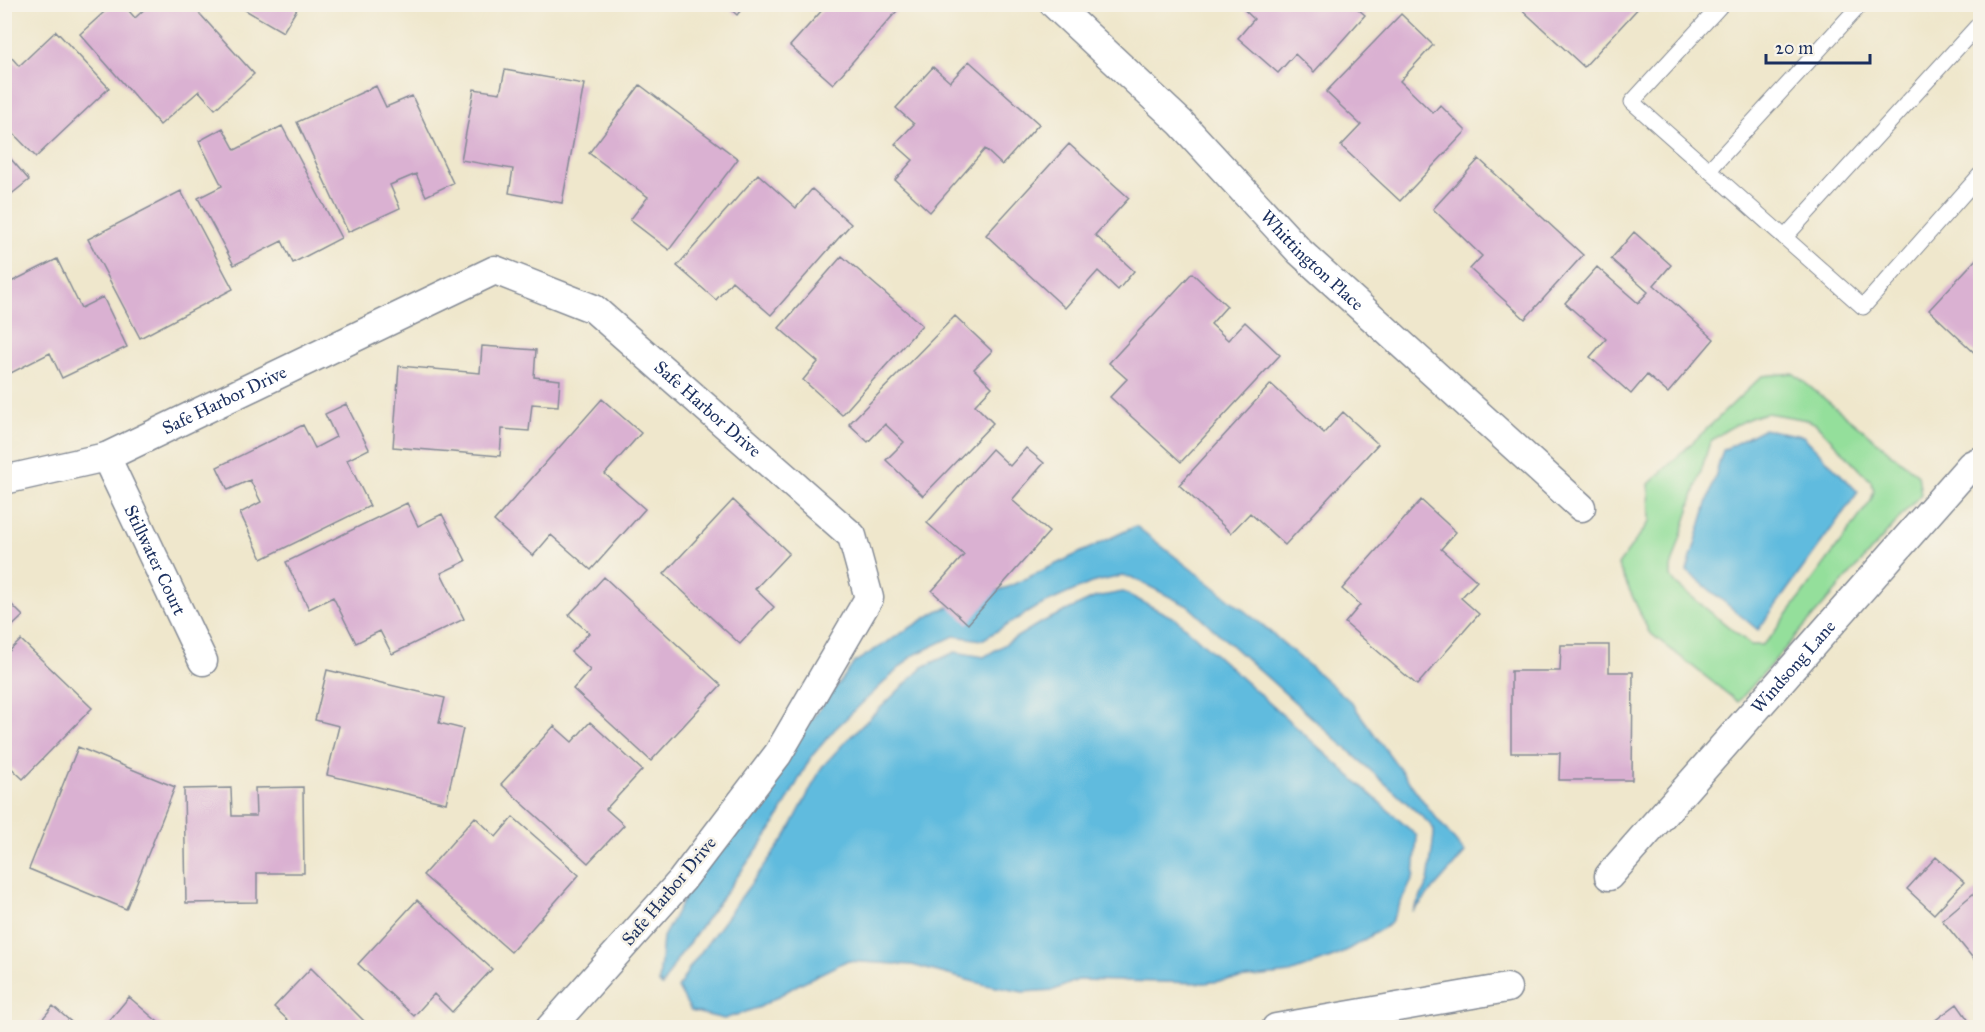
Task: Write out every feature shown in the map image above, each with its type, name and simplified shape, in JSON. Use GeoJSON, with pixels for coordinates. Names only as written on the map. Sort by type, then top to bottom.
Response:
{"type":"FeatureCollection","features":[{"type":"Feature","properties":{"kind":"street","name":"Whittington Place"},"geometry":{"type":"LineString","coordinates":[[1054,4],[1181,123],[1300,252],[1581,507]]}},
{"type":"Feature","properties":{"kind":"street","name":"Safe Harbor Drive"},"geometry":{"type":"LineString","coordinates":[[4,480],[106,457],[495,270],[594,309],[852,536],[869,598],[778,754],[682,880],[550,1028]]}},
{"type":"Feature","properties":{"kind":"street","name":"Stillwater Court"},"geometry":{"type":"LineString","coordinates":[[106,457],[203,662]]}},
{"type":"Feature","properties":{"kind":"street","name":"Windsong Lane"},"geometry":{"type":"LineString","coordinates":[[1609,876],[1971,465],[1980,460]]}},
{"type":"Feature","properties":{"kind":"street"},"geometry":{"type":"LineString","coordinates":[[1276,1028],[1507,988]]}},
{"type":"Feature","properties":{"kind":"lane"},"geometry":{"type":"LineString","coordinates":[[1722,4],[1632,102],[1863,307],[1980,175]]}},
{"type":"Feature","properties":{"kind":"lane"},"geometry":{"type":"LineString","coordinates":[[1709,170],[1861,4]]}},
{"type":"Feature","properties":{"kind":"lane"},"geometry":{"type":"LineString","coordinates":[[1785,237],[1980,23]]}},
{"type":"Feature","properties":{"kind":"green space"},"geometry":{"type":"Polygon","coordinates":[[[1793,373],[1918,475],[1921,494],[1738,702],[1649,632],[1618,565],[1650,521],[1649,484],[1762,376],[1793,373]],[[1767,413],[1737,424],[1710,442],[1671,568],[1671,577],[1676,584],[1751,645],[1762,645],[1770,638],[1871,501],[1874,490],[1870,480],[1816,424],[1808,420],[1767,413]]]}},
{"type":"Feature","properties":{"kind":"water"},"geometry":{"type":"Polygon","coordinates":[[[1763,429],[1803,436],[1858,492],[1758,630],[1687,571],[1723,450],[1763,429]]]}},
{"type":"Feature","properties":{"kind":"water"},"geometry":{"type":"Polygon","coordinates":[[[1136,526],[1260,623],[1351,702],[1429,809],[1465,853],[1413,912],[1428,882],[1434,835],[1434,830],[1429,823],[1188,606],[1131,577],[1122,576],[1091,583],[1035,608],[982,640],[954,636],[912,656],[835,729],[811,757],[772,829],[678,958],[662,986],[659,983],[663,937],[704,862],[855,662],[937,611],[1008,587],[1136,526]]]}},
{"type":"Feature","properties":{"kind":"water"},"geometry":{"type":"Polygon","coordinates":[[[1123,592],[1176,619],[1417,836],[1414,876],[1390,924],[1339,955],[1290,973],[1204,983],[1078,980],[1054,990],[1023,992],[986,985],[912,965],[846,961],[799,984],[760,1007],[724,1019],[691,1011],[678,988],[690,967],[786,836],[822,767],[846,741],[923,667],[955,652],[984,657],[1040,623],[1096,597],[1123,592]]]}},
{"type":"Feature","properties":{"kind":"building"},"geometry":{"type":"Polygon","coordinates":[[[113,4],[123,4],[135,18],[150,4],[191,4],[254,74],[215,109],[199,91],[160,125],[80,34],[113,4]]]}},
{"type":"Feature","properties":{"kind":"building"},"geometry":{"type":"Polygon","coordinates":[[[235,4],[300,4],[283,32],[235,4]]]}},
{"type":"Feature","properties":{"kind":"building"},"geometry":{"type":"Polygon","coordinates":[[[725,4],[746,4],[737,15],[725,4]]]}},
{"type":"Feature","properties":{"kind":"building"},"geometry":{"type":"Polygon","coordinates":[[[822,4],[903,4],[833,84],[790,46],[825,7],[822,4]]]}},
{"type":"Feature","properties":{"kind":"building"},"geometry":{"type":"Polygon","coordinates":[[[1238,4],[1352,4],[1365,15],[1314,72],[1295,54],[1278,73],[1238,38],[1254,19],[1238,4]]]}},
{"type":"Feature","properties":{"kind":"building"},"geometry":{"type":"Polygon","coordinates":[[[1516,4],[1642,4],[1584,67],[1516,4]]]}},
{"type":"Feature","properties":{"kind":"building"},"geometry":{"type":"Polygon","coordinates":[[[1401,14],[1433,45],[1400,81],[1433,113],[1440,105],[1466,131],[1400,201],[1341,146],[1361,125],[1326,92],[1401,14]]]}},
{"type":"Feature","properties":{"kind":"building"},"geometry":{"type":"Polygon","coordinates":[[[56,31],[109,88],[36,157],[4,124],[4,49],[19,66],[56,31]]]}},
{"type":"Feature","properties":{"kind":"building"},"geometry":{"type":"Polygon","coordinates":[[[969,61],[1039,124],[1002,165],[985,149],[930,212],[895,180],[913,160],[895,144],[914,124],[896,108],[933,67],[950,82],[969,61]]]}},
{"type":"Feature","properties":{"kind":"building"},"geometry":{"type":"Polygon","coordinates":[[[505,70],[584,84],[562,203],[509,193],[513,169],[461,160],[474,89],[500,93],[505,70]]]}},
{"type":"Feature","properties":{"kind":"building"},"geometry":{"type":"Polygon","coordinates":[[[640,85],[738,159],[669,250],[630,220],[648,197],[589,153],[640,85]]]}},
{"type":"Feature","properties":{"kind":"building"},"geometry":{"type":"Polygon","coordinates":[[[376,86],[386,107],[412,96],[453,183],[426,196],[416,174],[390,185],[400,208],[348,232],[297,122],[376,86]]]}},
{"type":"Feature","properties":{"kind":"building"},"geometry":{"type":"Polygon","coordinates":[[[282,126],[341,238],[293,263],[282,241],[234,265],[198,198],[222,186],[199,141],[223,128],[235,150],[282,126]]]}},
{"type":"Feature","properties":{"kind":"building"},"geometry":{"type":"Polygon","coordinates":[[[1069,144],[1129,198],[1095,235],[1134,271],[1118,290],[1098,271],[1065,308],[986,235],[1069,144]]]}},
{"type":"Feature","properties":{"kind":"building"},"geometry":{"type":"Polygon","coordinates":[[[4,151],[29,180],[4,200],[4,151]]]}},
{"type":"Feature","properties":{"kind":"building"},"geometry":{"type":"Polygon","coordinates":[[[1479,159],[1583,255],[1525,319],[1470,269],[1482,256],[1433,209],[1479,159]]]}},
{"type":"Feature","properties":{"kind":"building"},"geometry":{"type":"Polygon","coordinates":[[[758,174],[796,208],[812,189],[851,224],[771,315],[732,281],[716,300],[677,266],[758,174]]]}},
{"type":"Feature","properties":{"kind":"building"},"geometry":{"type":"Polygon","coordinates":[[[181,191],[233,289],[140,338],[88,239],[181,191]]]}},
{"type":"Feature","properties":{"kind":"building"},"geometry":{"type":"Polygon","coordinates":[[[1634,232],[1671,265],[1654,285],[1714,339],[1668,393],[1647,375],[1631,394],[1590,357],[1606,339],[1565,303],[1597,267],[1638,303],[1648,292],[1611,259],[1634,232]]]}},
{"type":"Feature","properties":{"kind":"building"},"geometry":{"type":"Polygon","coordinates":[[[1980,255],[1980,358],[1929,310],[1980,255]]]}},
{"type":"Feature","properties":{"kind":"building"},"geometry":{"type":"Polygon","coordinates":[[[842,256],[922,325],[842,415],[803,380],[818,362],[779,328],[842,256]]]}},
{"type":"Feature","properties":{"kind":"building"},"geometry":{"type":"Polygon","coordinates":[[[57,259],[81,308],[103,297],[127,347],[62,378],[50,353],[7,375],[5,369],[5,285],[57,259]]]}},
{"type":"Feature","properties":{"kind":"building"},"geometry":{"type":"Polygon","coordinates":[[[1192,273],[1227,306],[1211,324],[1228,340],[1245,322],[1280,355],[1181,462],[1110,397],[1127,379],[1109,363],[1192,273]]]}},
{"type":"Feature","properties":{"kind":"building"},"geometry":{"type":"Polygon","coordinates":[[[955,316],[992,351],[974,369],[992,387],[975,405],[993,423],[923,496],[886,460],[904,442],[885,424],[868,442],[849,424],[955,316]]]}},
{"type":"Feature","properties":{"kind":"building"},"geometry":{"type":"Polygon","coordinates":[[[482,346],[536,350],[534,377],[560,380],[558,406],[532,404],[529,431],[502,429],[500,456],[393,447],[399,366],[480,373],[482,346]]]}},
{"type":"Feature","properties":{"kind":"building"},"geometry":{"type":"Polygon","coordinates":[[[1271,384],[1324,433],[1343,412],[1378,444],[1285,545],[1250,513],[1231,533],[1179,485],[1271,384]]]}},
{"type":"Feature","properties":{"kind":"building"},"geometry":{"type":"Polygon","coordinates":[[[602,399],[641,433],[605,474],[645,509],[591,570],[551,535],[533,556],[494,521],[602,399]]]}},
{"type":"Feature","properties":{"kind":"building"},"geometry":{"type":"Polygon","coordinates":[[[346,404],[369,449],[347,460],[370,506],[262,559],[240,513],[261,502],[250,480],[228,490],[217,467],[303,425],[315,448],[336,437],[325,414],[346,404]]]}},
{"type":"Feature","properties":{"kind":"building"},"geometry":{"type":"Polygon","coordinates":[[[1026,448],[1044,463],[1012,500],[1049,532],[968,624],[932,591],[964,555],[927,523],[992,449],[1010,466],[1026,448]]]}},
{"type":"Feature","properties":{"kind":"building"},"geometry":{"type":"Polygon","coordinates":[[[733,500],[789,553],[755,589],[774,607],[740,644],[664,574],[733,500]]]}},
{"type":"Feature","properties":{"kind":"building"},"geometry":{"type":"Polygon","coordinates":[[[1421,500],[1456,532],[1441,549],[1477,581],[1461,598],[1479,614],[1417,685],[1345,623],[1360,605],[1342,589],[1421,500]]]}},
{"type":"Feature","properties":{"kind":"building"},"geometry":{"type":"Polygon","coordinates":[[[407,503],[418,526],[442,514],[466,561],[441,573],[464,619],[392,654],[380,631],[356,643],[333,597],[309,609],[286,562],[407,503]]]}},
{"type":"Feature","properties":{"kind":"building"},"geometry":{"type":"Polygon","coordinates":[[[604,577],[721,685],[651,761],[573,689],[590,670],[571,652],[589,633],[569,615],[604,577]]]}},
{"type":"Feature","properties":{"kind":"building"},"geometry":{"type":"Polygon","coordinates":[[[4,597],[23,616],[4,634],[4,597]]]}},
{"type":"Feature","properties":{"kind":"building"},"geometry":{"type":"Polygon","coordinates":[[[21,640],[92,708],[23,779],[4,761],[4,656],[21,640]]]}},
{"type":"Feature","properties":{"kind":"building"},"geometry":{"type":"Polygon","coordinates":[[[1561,645],[1609,645],[1609,672],[1633,672],[1632,780],[1559,780],[1560,753],[1511,753],[1511,671],[1560,671],[1561,645]]]}},
{"type":"Feature","properties":{"kind":"building"},"geometry":{"type":"Polygon","coordinates":[[[327,670],[445,698],[439,723],[463,729],[446,803],[327,775],[339,726],[315,720],[327,670]]]}},
{"type":"Feature","properties":{"kind":"building"},"geometry":{"type":"Polygon","coordinates":[[[590,722],[642,770],[606,809],[624,825],[588,863],[501,784],[554,726],[572,742],[590,722]]]}},
{"type":"Feature","properties":{"kind":"building"},"geometry":{"type":"Polygon","coordinates":[[[78,747],[175,787],[126,909],[29,869],[78,747]]]}},
{"type":"Feature","properties":{"kind":"building"},"geometry":{"type":"Polygon","coordinates":[[[303,787],[304,873],[257,873],[257,902],[186,903],[184,789],[231,788],[232,816],[256,816],[255,788],[303,787]]]}},
{"type":"Feature","properties":{"kind":"building"},"geometry":{"type":"Polygon","coordinates":[[[475,817],[496,837],[513,817],[579,875],[511,952],[423,875],[475,817]]]}},
{"type":"Feature","properties":{"kind":"building"},"geometry":{"type":"Polygon","coordinates":[[[1936,857],[1964,882],[1934,914],[1907,889],[1936,857]]]}},
{"type":"Feature","properties":{"kind":"building"},"geometry":{"type":"Polygon","coordinates":[[[1980,888],[1980,959],[1976,962],[1942,920],[1980,888]]]}},
{"type":"Feature","properties":{"kind":"building"},"geometry":{"type":"Polygon","coordinates":[[[417,900],[492,969],[452,1012],[434,994],[414,1016],[358,964],[417,900]]]}},
{"type":"Feature","properties":{"kind":"building"},"geometry":{"type":"Polygon","coordinates":[[[311,968],[371,1028],[287,1028],[291,1023],[274,1007],[311,968]]]}},
{"type":"Feature","properties":{"kind":"building"},"geometry":{"type":"Polygon","coordinates":[[[129,997],[165,1028],[103,1028],[129,997]]]}},
{"type":"Feature","properties":{"kind":"building"},"geometry":{"type":"Polygon","coordinates":[[[1957,1004],[1974,1028],[1925,1028],[1957,1004]]]}},
{"type":"Feature","properties":{"kind":"building"},"geometry":{"type":"Polygon","coordinates":[[[53,1006],[78,1028],[35,1028],[53,1006]]]}}]}
